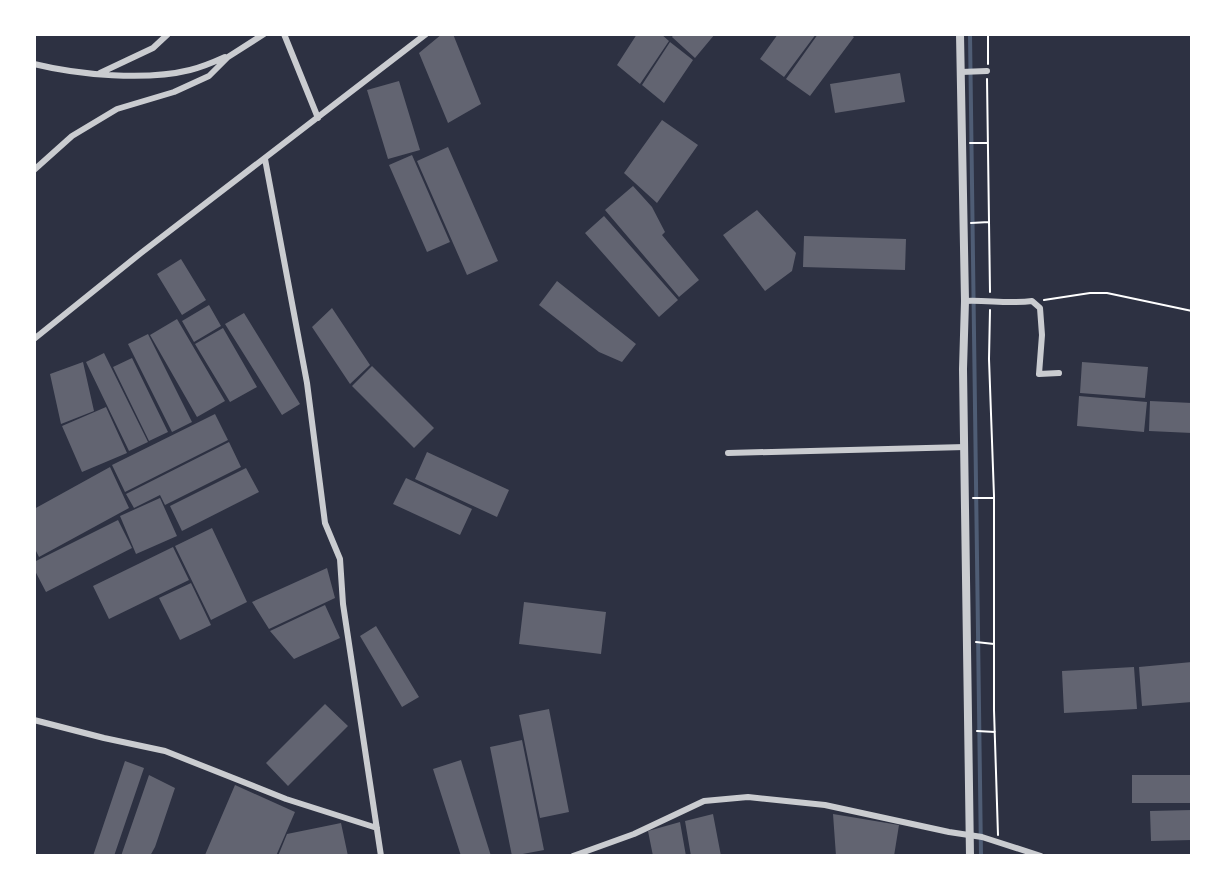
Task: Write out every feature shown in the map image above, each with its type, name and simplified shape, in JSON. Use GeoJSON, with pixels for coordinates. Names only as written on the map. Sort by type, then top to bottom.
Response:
{"type":"FeatureCollection","features":[{"type":"Feature","properties":{"kind":"street"},"geometry":{"type":"LineString","coordinates":[[99,74],[153,48],[168,34]]}},
{"type":"Feature","properties":{"kind":"street"},"geometry":{"type":"LineString","coordinates":[[34,170],[72,136],[117,109],[174,92],[209,76],[228,57],[264,34]]}},
{"type":"Feature","properties":{"kind":"street"},"geometry":{"type":"LineString","coordinates":[[284,34],[318,118]]}},
{"type":"Feature","properties":{"kind":"street"},"geometry":{"type":"LineString","coordinates":[[34,339],[141,253],[426,34]]}},
{"type":"Feature","properties":{"kind":"street"},"geometry":{"type":"LineString","coordinates":[[960,34],[963,72],[966,301],[965,447],[976,836],[970,855]]}},
{"type":"Feature","properties":{"kind":"street"},"geometry":{"type":"LineString","coordinates":[[34,64],[57,70],[149,76],[191,70],[228,57]]}},
{"type":"Feature","properties":{"kind":"street"},"geometry":{"type":"LineString","coordinates":[[963,72],[987,71]]}},
{"type":"Feature","properties":{"kind":"street"},"geometry":{"type":"LineString","coordinates":[[265,159],[307,383],[325,523],[340,559],[343,604],[381,855]]}},
{"type":"Feature","properties":{"kind":"street"},"geometry":{"type":"LineString","coordinates":[[966,301],[990,300],[1010,304],[1032,301],[1040,308],[1041,317],[1039,374],[1059,373]]}},
{"type":"Feature","properties":{"kind":"street"},"geometry":{"type":"LineString","coordinates":[[728,453],[965,447]]}},
{"type":"Feature","properties":{"kind":"street"},"geometry":{"type":"LineString","coordinates":[[34,720],[165,751],[286,799],[376,828]]}},
{"type":"Feature","properties":{"kind":"street"},"geometry":{"type":"LineString","coordinates":[[573,855],[634,834],[704,801],[748,797],[825,806],[976,836],[1041,855]]}},
{"type":"Feature","properties":{"kind":"path"},"geometry":{"type":"LineString","coordinates":[[988,34],[989,359],[994,498],[998,842]]}},
{"type":"Feature","properties":{"kind":"path"},"geometry":{"type":"LineString","coordinates":[[976,143],[988,143]]}},
{"type":"Feature","properties":{"kind":"path"},"geometry":{"type":"LineString","coordinates":[[977,222],[990,222]]}},
{"type":"Feature","properties":{"kind":"path"},"geometry":{"type":"LineString","coordinates":[[1032,301],[1090,293],[1107,293],[1191,311]]}},
{"type":"Feature","properties":{"kind":"path"},"geometry":{"type":"LineString","coordinates":[[970,498],[994,498]]}},
{"type":"Feature","properties":{"kind":"path"},"geometry":{"type":"LineString","coordinates":[[983,643],[994,644]]}},
{"type":"Feature","properties":{"kind":"path"},"geometry":{"type":"LineString","coordinates":[[984,732],[995,732]]}},
{"type":"Feature","properties":{"kind":"building"},"geometry":{"type":"Polygon","coordinates":[[[442,34],[453,34],[481,104],[448,123],[419,53],[442,34]]]}},
{"type":"Feature","properties":{"kind":"building"},"geometry":{"type":"Polygon","coordinates":[[[637,34],[661,34],[669,41],[640,84],[617,65],[637,34]]]}},
{"type":"Feature","properties":{"kind":"building"},"geometry":{"type":"Polygon","coordinates":[[[674,34],[715,34],[695,58],[672,37],[674,34]]]}},
{"type":"Feature","properties":{"kind":"building"},"geometry":{"type":"Polygon","coordinates":[[[778,34],[816,34],[784,77],[760,59],[778,34]]]}},
{"type":"Feature","properties":{"kind":"building"},"geometry":{"type":"Polygon","coordinates":[[[818,34],[850,34],[854,37],[810,96],[786,79],[818,34]]]}},
{"type":"Feature","properties":{"kind":"building"},"geometry":{"type":"Polygon","coordinates":[[[670,42],[693,60],[664,103],[642,85],[670,42]]]}},
{"type":"Feature","properties":{"kind":"building"},"geometry":{"type":"Polygon","coordinates":[[[900,73],[905,102],[835,113],[830,84],[900,73]]]}},
{"type":"Feature","properties":{"kind":"building"},"geometry":{"type":"Polygon","coordinates":[[[399,81],[420,150],[388,159],[367,90],[399,81]]]}},
{"type":"Feature","properties":{"kind":"building"},"geometry":{"type":"Polygon","coordinates":[[[662,120],[698,145],[657,203],[624,173],[662,120]]]}},
{"type":"Feature","properties":{"kind":"building"},"geometry":{"type":"Polygon","coordinates":[[[448,147],[498,261],[467,275],[417,161],[448,147]]]}},
{"type":"Feature","properties":{"kind":"building"},"geometry":{"type":"Polygon","coordinates":[[[412,155],[450,242],[427,252],[389,165],[412,155]]]}},
{"type":"Feature","properties":{"kind":"building"},"geometry":{"type":"Polygon","coordinates":[[[633,186],[652,207],[665,232],[662,235],[699,280],[679,297],[605,210],[633,186]]]}},
{"type":"Feature","properties":{"kind":"building"},"geometry":{"type":"Polygon","coordinates":[[[757,210],[796,253],[792,271],[765,291],[723,235],[757,210]]]}},
{"type":"Feature","properties":{"kind":"building"},"geometry":{"type":"Polygon","coordinates":[[[604,216],[678,300],[659,317],[585,233],[604,216]]]}},
{"type":"Feature","properties":{"kind":"building"},"geometry":{"type":"Polygon","coordinates":[[[804,236],[906,239],[905,270],[803,267],[804,236]]]}},
{"type":"Feature","properties":{"kind":"building"},"geometry":{"type":"Polygon","coordinates":[[[181,259],[206,300],[182,315],[157,274],[181,259]]]}},
{"type":"Feature","properties":{"kind":"building"},"geometry":{"type":"Polygon","coordinates":[[[557,281],[636,344],[622,362],[599,352],[539,305],[557,281]]]}},
{"type":"Feature","properties":{"kind":"building"},"geometry":{"type":"Polygon","coordinates":[[[209,305],[221,326],[194,342],[182,321],[209,305]]]}},
{"type":"Feature","properties":{"kind":"building"},"geometry":{"type":"Polygon","coordinates":[[[332,308],[370,365],[350,384],[312,327],[332,308]]]}},
{"type":"Feature","properties":{"kind":"building"},"geometry":{"type":"Polygon","coordinates":[[[244,313],[300,404],[282,415],[225,324],[244,313]]]}},
{"type":"Feature","properties":{"kind":"building"},"geometry":{"type":"Polygon","coordinates":[[[177,319],[225,401],[197,417],[150,335],[177,319]]]}},
{"type":"Feature","properties":{"kind":"building"},"geometry":{"type":"Polygon","coordinates":[[[223,328],[257,387],[230,402],[195,344],[223,328]]]}},
{"type":"Feature","properties":{"kind":"building"},"geometry":{"type":"Polygon","coordinates":[[[148,334],[192,422],[172,432],[128,344],[148,334]]]}},
{"type":"Feature","properties":{"kind":"building"},"geometry":{"type":"Polygon","coordinates":[[[104,353],[148,442],[129,451],[86,362],[104,353]]]}},
{"type":"Feature","properties":{"kind":"building"},"geometry":{"type":"Polygon","coordinates":[[[132,358],[168,432],[149,441],[113,367],[132,358]]]}},
{"type":"Feature","properties":{"kind":"building"},"geometry":{"type":"Polygon","coordinates":[[[83,362],[94,411],[61,424],[50,374],[83,362]]]}},
{"type":"Feature","properties":{"kind":"building"},"geometry":{"type":"Polygon","coordinates":[[[1082,362],[1148,367],[1145,398],[1080,393],[1082,362]]]}},
{"type":"Feature","properties":{"kind":"building"},"geometry":{"type":"Polygon","coordinates":[[[372,366],[434,428],[414,448],[352,386],[372,366]]]}},
{"type":"Feature","properties":{"kind":"building"},"geometry":{"type":"Polygon","coordinates":[[[1079,396],[1147,402],[1144,432],[1077,426],[1079,396]]]}},
{"type":"Feature","properties":{"kind":"building"},"geometry":{"type":"Polygon","coordinates":[[[1150,401],[1192,403],[1192,433],[1149,431],[1150,401]]]}},
{"type":"Feature","properties":{"kind":"building"},"geometry":{"type":"Polygon","coordinates":[[[106,407],[127,453],[82,472],[62,426],[106,407]]]}},
{"type":"Feature","properties":{"kind":"building"},"geometry":{"type":"Polygon","coordinates":[[[215,414],[228,440],[125,492],[112,465],[215,414]]]}},
{"type":"Feature","properties":{"kind":"building"},"geometry":{"type":"Polygon","coordinates":[[[229,442],[241,467],[165,505],[160,495],[134,508],[126,494],[229,442]]]}},
{"type":"Feature","properties":{"kind":"building"},"geometry":{"type":"Polygon","coordinates":[[[427,452],[509,490],[497,517],[415,479],[427,452]]]}},
{"type":"Feature","properties":{"kind":"building"},"geometry":{"type":"Polygon","coordinates":[[[110,467],[129,508],[39,557],[34,547],[34,509],[110,467]]]}},
{"type":"Feature","properties":{"kind":"building"},"geometry":{"type":"Polygon","coordinates":[[[246,468],[259,492],[182,531],[170,506],[246,468]]]}},
{"type":"Feature","properties":{"kind":"building"},"geometry":{"type":"Polygon","coordinates":[[[406,478],[472,509],[460,535],[393,504],[406,478]]]}},
{"type":"Feature","properties":{"kind":"building"},"geometry":{"type":"Polygon","coordinates":[[[160,498],[177,536],[136,554],[120,516],[160,498]]]}},
{"type":"Feature","properties":{"kind":"building"},"geometry":{"type":"Polygon","coordinates":[[[118,520],[132,548],[46,592],[34,569],[34,562],[118,520]]]}},
{"type":"Feature","properties":{"kind":"building"},"geometry":{"type":"Polygon","coordinates":[[[212,528],[247,602],[211,620],[175,546],[212,528]]]}},
{"type":"Feature","properties":{"kind":"building"},"geometry":{"type":"Polygon","coordinates":[[[173,547],[189,580],[109,619],[93,586],[173,547]]]}},
{"type":"Feature","properties":{"kind":"building"},"geometry":{"type":"Polygon","coordinates":[[[327,568],[335,598],[269,629],[252,602],[327,568]]]}},
{"type":"Feature","properties":{"kind":"building"},"geometry":{"type":"Polygon","coordinates":[[[191,583],[211,625],[180,640],[159,598],[191,583]]]}},
{"type":"Feature","properties":{"kind":"building"},"geometry":{"type":"Polygon","coordinates":[[[524,602],[606,612],[601,654],[519,644],[524,602]]]}},
{"type":"Feature","properties":{"kind":"building"},"geometry":{"type":"Polygon","coordinates":[[[325,605],[340,638],[294,659],[270,631],[325,605]]]}},
{"type":"Feature","properties":{"kind":"building"},"geometry":{"type":"Polygon","coordinates":[[[376,626],[419,697],[402,707],[360,636],[376,626]]]}},
{"type":"Feature","properties":{"kind":"building"},"geometry":{"type":"Polygon","coordinates":[[[1192,662],[1192,702],[1142,706],[1139,667],[1192,662]]]}},
{"type":"Feature","properties":{"kind":"building"},"geometry":{"type":"Polygon","coordinates":[[[1134,667],[1137,709],[1064,713],[1062,671],[1134,667]]]}},
{"type":"Feature","properties":{"kind":"building"},"geometry":{"type":"Polygon","coordinates":[[[325,704],[348,726],[288,786],[266,763],[325,704]]]}},
{"type":"Feature","properties":{"kind":"building"},"geometry":{"type":"Polygon","coordinates":[[[549,709],[569,812],[540,818],[519,715],[549,709]]]}},
{"type":"Feature","properties":{"kind":"building"},"geometry":{"type":"Polygon","coordinates":[[[522,740],[544,850],[512,856],[490,747],[522,740]]]}},
{"type":"Feature","properties":{"kind":"building"},"geometry":{"type":"Polygon","coordinates":[[[461,760],[491,856],[461,856],[433,769],[461,760]]]}},
{"type":"Feature","properties":{"kind":"building"},"geometry":{"type":"Polygon","coordinates":[[[125,761],[144,768],[114,856],[93,856],[125,761]]]}},
{"type":"Feature","properties":{"kind":"building"},"geometry":{"type":"Polygon","coordinates":[[[149,775],[175,788],[155,847],[150,856],[121,856],[149,775]]]}},
{"type":"Feature","properties":{"kind":"building"},"geometry":{"type":"Polygon","coordinates":[[[1132,775],[1192,775],[1192,803],[1132,803],[1132,775]]]}},
{"type":"Feature","properties":{"kind":"building"},"geometry":{"type":"Polygon","coordinates":[[[235,785],[295,812],[276,856],[205,855],[235,785]]]}},
{"type":"Feature","properties":{"kind":"building"},"geometry":{"type":"Polygon","coordinates":[[[1192,810],[1192,840],[1151,841],[1150,811],[1192,810]]]}},
{"type":"Feature","properties":{"kind":"building"},"geometry":{"type":"Polygon","coordinates":[[[713,814],[721,856],[691,856],[685,821],[713,814]]]}},
{"type":"Feature","properties":{"kind":"building"},"geometry":{"type":"Polygon","coordinates":[[[833,814],[899,825],[894,856],[836,856],[833,814]]]}},
{"type":"Feature","properties":{"kind":"building"},"geometry":{"type":"Polygon","coordinates":[[[680,822],[686,856],[653,856],[648,831],[680,822]]]}},
{"type":"Feature","properties":{"kind":"building"},"geometry":{"type":"Polygon","coordinates":[[[341,823],[348,856],[278,856],[287,834],[341,823]]]}},
{"type":"Feature","properties":{"kind":"waterway"},"geometry":{"type":"LineString","coordinates":[[970,34],[981,856]]}}]}
